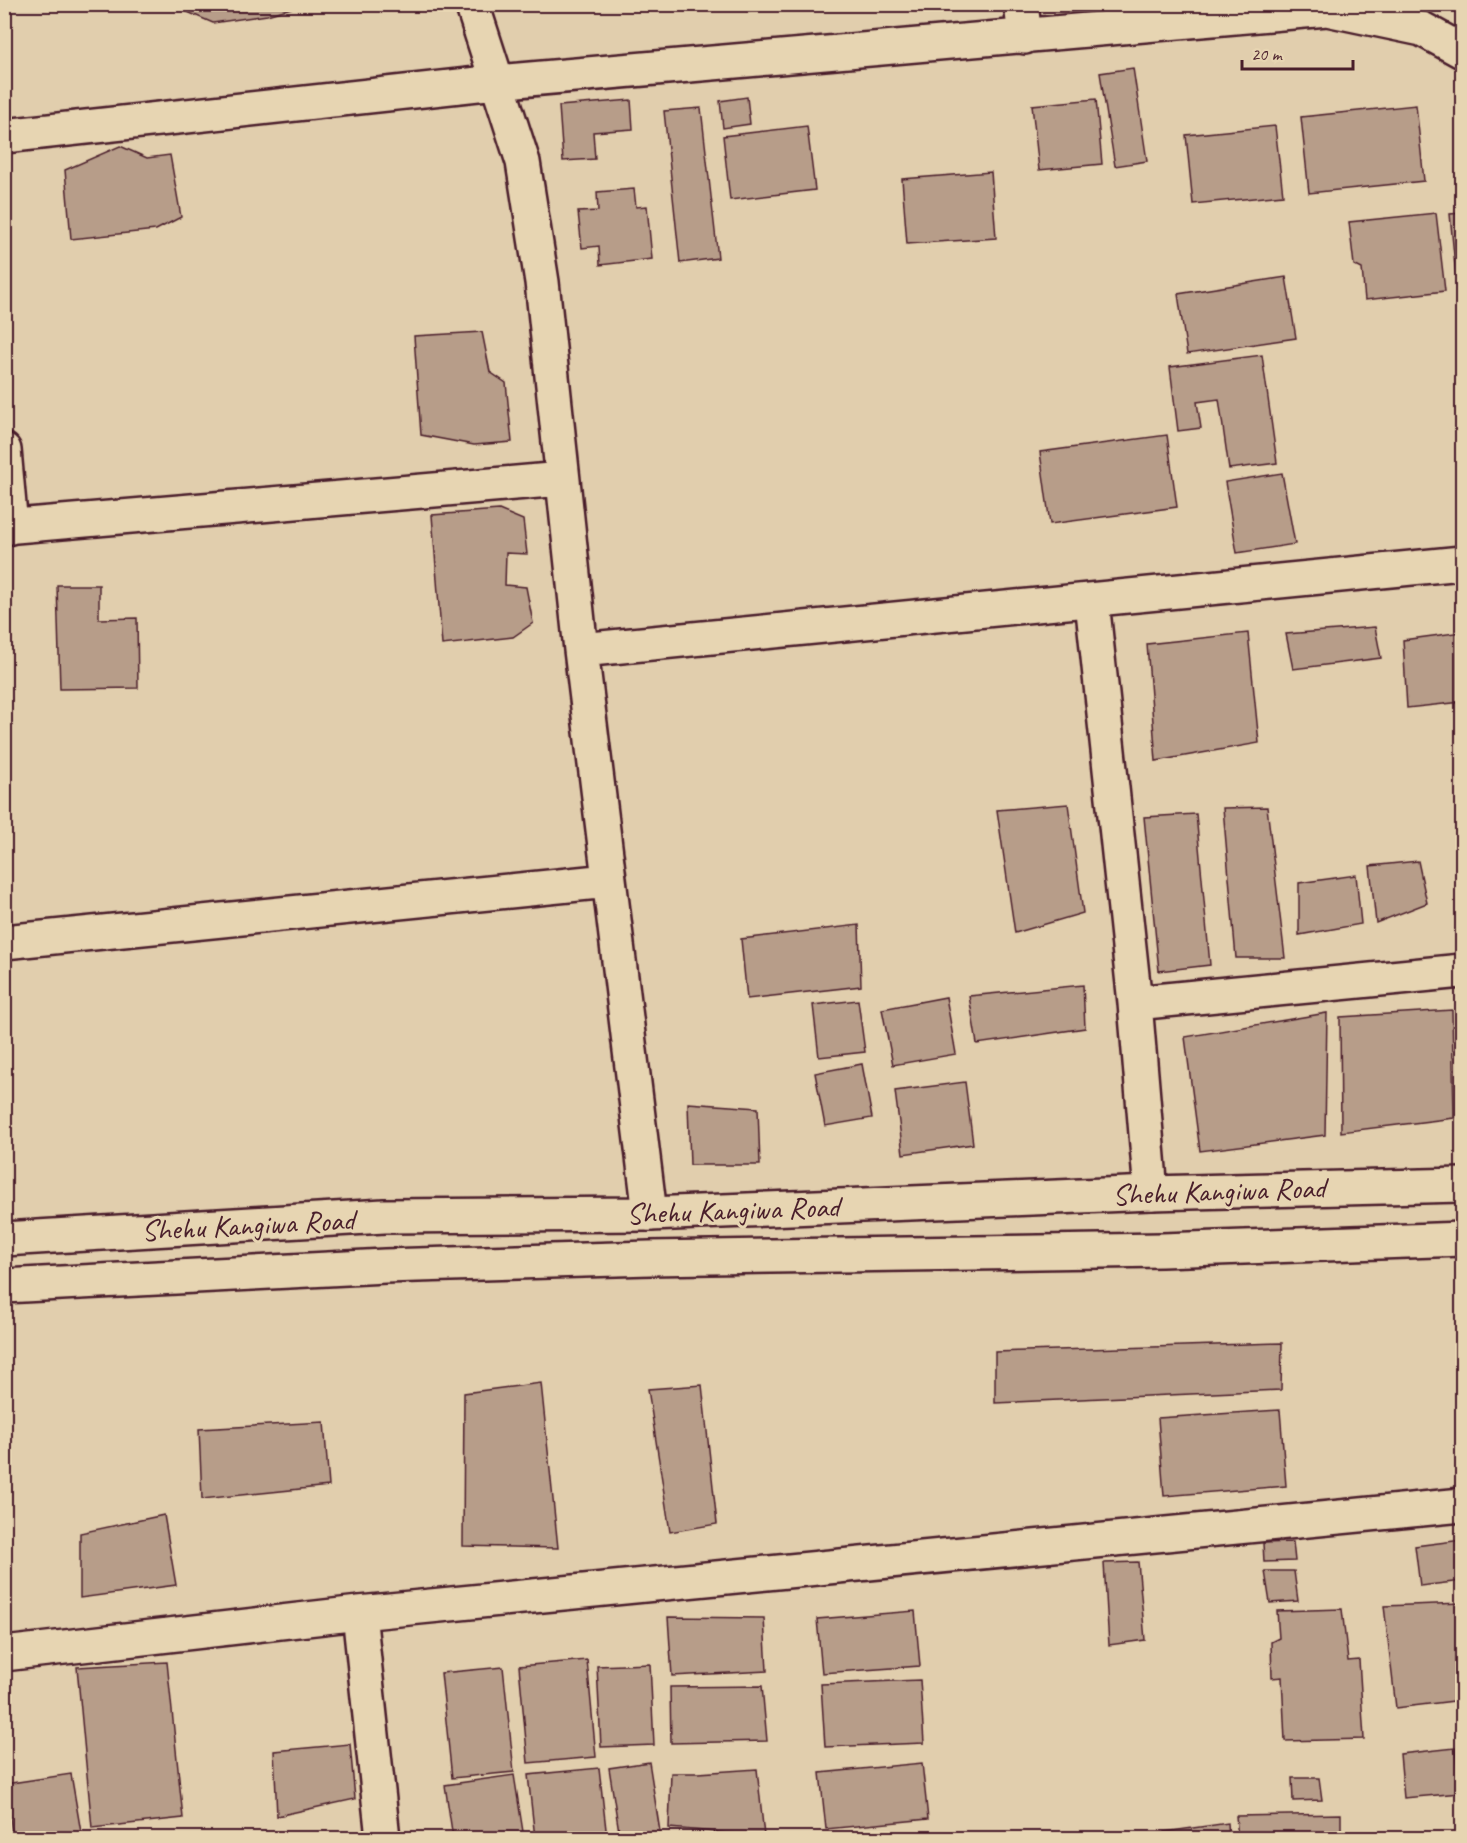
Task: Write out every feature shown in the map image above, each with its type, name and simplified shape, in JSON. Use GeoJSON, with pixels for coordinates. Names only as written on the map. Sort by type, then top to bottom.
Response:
{"type":"FeatureCollection","features":[{"type":"Feature","properties":{"kind":"street"},"geometry":{"type":"LineString","coordinates":[[472,4],[523,162],[543,282],[581,650],[650,1214]]}},
{"type":"Feature","properties":{"kind":"street"},"geometry":{"type":"LineString","coordinates":[[1021,4],[1025,37]]}},
{"type":"Feature","properties":{"kind":"street"},"geometry":{"type":"LineString","coordinates":[[4,136],[496,82],[1327,9],[1422,29],[1462,51]]}},
{"type":"Feature","properties":{"kind":"street"},"geometry":{"type":"LineString","coordinates":[[4,450],[8,527],[562,479]]}},
{"type":"Feature","properties":{"kind":"street"},"geometry":{"type":"LineString","coordinates":[[581,650],[1092,601],[1462,562]]}},
{"type":"Feature","properties":{"kind":"street"},"geometry":{"type":"LineString","coordinates":[[1092,601],[1135,1003],[1151,1192]]}},
{"type":"Feature","properties":{"kind":"street"},"geometry":{"type":"LineString","coordinates":[[4,942],[608,881]]}},
{"type":"Feature","properties":{"kind":"street"},"geometry":{"type":"LineString","coordinates":[[1135,1003],[1462,971]]}},
{"type":"Feature","properties":{"kind":"street","name":"Shehu Kangiwa Road"},"geometry":{"type":"LineString","coordinates":[[4,1239],[384,1216],[650,1214],[1151,1192],[1462,1185]]}},
{"type":"Feature","properties":{"kind":"street"},"geometry":{"type":"LineString","coordinates":[[384,1216],[385,1266]]}},
{"type":"Feature","properties":{"kind":"street","name":"Shehu Kangiwa Road"},"geometry":{"type":"LineString","coordinates":[[4,1286],[385,1266],[650,1258],[1162,1250],[1462,1239]]}},
{"type":"Feature","properties":{"kind":"street"},"geometry":{"type":"LineString","coordinates":[[4,1654],[359,1613],[1462,1505]]}},
{"type":"Feature","properties":{"kind":"street"},"geometry":{"type":"LineString","coordinates":[[359,1613],[383,1839]]}},
{"type":"Feature","properties":{"kind":"building"},"geometry":{"type":"Polygon","coordinates":[[[169,4],[305,4],[267,15],[213,23],[169,4]]]}},
{"type":"Feature","properties":{"kind":"building"},"geometry":{"type":"Polygon","coordinates":[[[745,4],[789,4],[789,5],[746,11],[745,4]]]}},
{"type":"Feature","properties":{"kind":"building"},"geometry":{"type":"Polygon","coordinates":[[[1133,68],[1147,161],[1115,166],[1100,73],[1133,68]]]}},
{"type":"Feature","properties":{"kind":"building"},"geometry":{"type":"Polygon","coordinates":[[[747,97],[750,124],[723,128],[720,101],[747,97]]]}},
{"type":"Feature","properties":{"kind":"building"},"geometry":{"type":"Polygon","coordinates":[[[1096,99],[1102,164],[1039,170],[1032,105],[1096,99]]]}},
{"type":"Feature","properties":{"kind":"building"},"geometry":{"type":"Polygon","coordinates":[[[631,100],[633,129],[593,132],[595,159],[563,161],[559,106],[631,100]]]}},
{"type":"Feature","properties":{"kind":"building"},"geometry":{"type":"Polygon","coordinates":[[[1416,105],[1424,181],[1309,193],[1301,117],[1416,105]]]}},
{"type":"Feature","properties":{"kind":"building"},"geometry":{"type":"Polygon","coordinates":[[[701,108],[718,258],[680,263],[664,111],[701,108]]]}},
{"type":"Feature","properties":{"kind":"building"},"geometry":{"type":"Polygon","coordinates":[[[807,126],[815,190],[730,200],[723,136],[807,126]]]}},
{"type":"Feature","properties":{"kind":"building"},"geometry":{"type":"Polygon","coordinates":[[[1275,126],[1283,195],[1193,204],[1186,135],[1275,126]]]}},
{"type":"Feature","properties":{"kind":"building"},"geometry":{"type":"Polygon","coordinates":[[[120,146],[147,158],[170,155],[181,217],[156,230],[71,239],[65,170],[120,146]]]}},
{"type":"Feature","properties":{"kind":"building"},"geometry":{"type":"Polygon","coordinates":[[[991,172],[996,238],[907,244],[902,179],[991,172]]]}},
{"type":"Feature","properties":{"kind":"building"},"geometry":{"type":"Polygon","coordinates":[[[634,189],[636,207],[647,206],[652,259],[600,265],[599,246],[582,248],[578,212],[598,211],[597,192],[634,189]]]}},
{"type":"Feature","properties":{"kind":"building"},"geometry":{"type":"Polygon","coordinates":[[[1436,213],[1445,291],[1365,300],[1362,269],[1354,265],[1349,222],[1436,213]]]}},
{"type":"Feature","properties":{"kind":"building"},"geometry":{"type":"Polygon","coordinates":[[[1462,213],[1462,308],[1459,308],[1450,214],[1462,213]]]}},
{"type":"Feature","properties":{"kind":"building"},"geometry":{"type":"Polygon","coordinates":[[[1286,277],[1296,338],[1187,354],[1178,294],[1286,277]]]}},
{"type":"Feature","properties":{"kind":"building"},"geometry":{"type":"Polygon","coordinates":[[[482,332],[490,372],[506,383],[512,442],[474,445],[421,435],[414,336],[482,332]]]}},
{"type":"Feature","properties":{"kind":"building"},"geometry":{"type":"Polygon","coordinates":[[[1262,355],[1277,463],[1229,469],[1219,399],[1197,402],[1201,428],[1178,431],[1170,367],[1262,355]]]}},
{"type":"Feature","properties":{"kind":"building"},"geometry":{"type":"Polygon","coordinates":[[[1167,435],[1177,507],[1050,524],[1040,452],[1167,435]]]}},
{"type":"Feature","properties":{"kind":"building"},"geometry":{"type":"Polygon","coordinates":[[[1282,473],[1295,544],[1237,553],[1225,482],[1282,473]]]}},
{"type":"Feature","properties":{"kind":"building"},"geometry":{"type":"Polygon","coordinates":[[[499,510],[523,520],[527,554],[506,553],[505,585],[526,587],[533,623],[513,637],[442,645],[432,515],[499,510]]]}},
{"type":"Feature","properties":{"kind":"building"},"geometry":{"type":"Polygon","coordinates":[[[57,585],[99,585],[99,619],[137,618],[138,688],[60,689],[57,585]]]}},
{"type":"Feature","properties":{"kind":"building"},"geometry":{"type":"Polygon","coordinates":[[[1375,627],[1381,658],[1293,669],[1286,634],[1375,627]]]}},
{"type":"Feature","properties":{"kind":"building"},"geometry":{"type":"Polygon","coordinates":[[[1462,632],[1462,702],[1407,708],[1403,640],[1462,632]]]}},
{"type":"Feature","properties":{"kind":"building"},"geometry":{"type":"Polygon","coordinates":[[[1248,633],[1259,743],[1156,761],[1147,644],[1248,633]]]}},
{"type":"Feature","properties":{"kind":"building"},"geometry":{"type":"Polygon","coordinates":[[[1068,804],[1083,913],[1015,933],[997,810],[1068,804]]]}},
{"type":"Feature","properties":{"kind":"building"},"geometry":{"type":"Polygon","coordinates":[[[1267,807],[1285,958],[1236,958],[1223,808],[1267,807]]]}},
{"type":"Feature","properties":{"kind":"building"},"geometry":{"type":"Polygon","coordinates":[[[1196,814],[1210,965],[1159,971],[1144,817],[1196,814]]]}},
{"type":"Feature","properties":{"kind":"building"},"geometry":{"type":"Polygon","coordinates":[[[1418,861],[1427,903],[1376,923],[1370,866],[1418,861]]]}},
{"type":"Feature","properties":{"kind":"building"},"geometry":{"type":"Polygon","coordinates":[[[1356,875],[1361,924],[1299,935],[1299,883],[1356,875]]]}},
{"type":"Feature","properties":{"kind":"building"},"geometry":{"type":"Polygon","coordinates":[[[859,925],[861,986],[747,999],[741,939],[859,925]]]}},
{"type":"Feature","properties":{"kind":"building"},"geometry":{"type":"Polygon","coordinates":[[[1083,985],[1085,1028],[977,1044],[969,996],[1083,985]]]}},
{"type":"Feature","properties":{"kind":"building"},"geometry":{"type":"Polygon","coordinates":[[[946,997],[956,1054],[893,1065],[882,1009],[946,997]]]}},
{"type":"Feature","properties":{"kind":"building"},"geometry":{"type":"Polygon","coordinates":[[[858,1000],[865,1052],[819,1057],[813,1005],[858,1000]]]}},
{"type":"Feature","properties":{"kind":"building"},"geometry":{"type":"Polygon","coordinates":[[[1452,1010],[1454,1118],[1341,1132],[1340,1017],[1452,1010]]]}},
{"type":"Feature","properties":{"kind":"building"},"geometry":{"type":"Polygon","coordinates":[[[1327,1013],[1325,1135],[1200,1151],[1185,1037],[1327,1013]]]}},
{"type":"Feature","properties":{"kind":"building"},"geometry":{"type":"Polygon","coordinates":[[[862,1064],[872,1118],[825,1126],[815,1073],[862,1064]]]}},
{"type":"Feature","properties":{"kind":"building"},"geometry":{"type":"Polygon","coordinates":[[[965,1082],[973,1144],[903,1154],[895,1091],[965,1082]]]}},
{"type":"Feature","properties":{"kind":"building"},"geometry":{"type":"Polygon","coordinates":[[[688,1103],[758,1108],[760,1165],[690,1165],[688,1103]]]}},
{"type":"Feature","properties":{"kind":"building"},"geometry":{"type":"Polygon","coordinates":[[[1282,1343],[1281,1390],[995,1403],[995,1352],[1282,1343]]]}},
{"type":"Feature","properties":{"kind":"building"},"geometry":{"type":"Polygon","coordinates":[[[541,1383],[558,1548],[463,1546],[464,1393],[541,1383]]]}},
{"type":"Feature","properties":{"kind":"building"},"geometry":{"type":"Polygon","coordinates":[[[702,1385],[717,1524],[670,1532],[648,1389],[702,1385]]]}},
{"type":"Feature","properties":{"kind":"building"},"geometry":{"type":"Polygon","coordinates":[[[1280,1410],[1286,1486],[1164,1496],[1158,1418],[1280,1410]]]}},
{"type":"Feature","properties":{"kind":"building"},"geometry":{"type":"Polygon","coordinates":[[[324,1422],[329,1486],[202,1499],[199,1429],[324,1422]]]}},
{"type":"Feature","properties":{"kind":"building"},"geometry":{"type":"Polygon","coordinates":[[[164,1515],[176,1585],[80,1598],[80,1533],[164,1515]]]}},
{"type":"Feature","properties":{"kind":"building"},"geometry":{"type":"Polygon","coordinates":[[[1462,1540],[1462,1581],[1420,1586],[1415,1546],[1462,1540]]]}},
{"type":"Feature","properties":{"kind":"building"},"geometry":{"type":"Polygon","coordinates":[[[1293,1542],[1295,1561],[1264,1562],[1263,1543],[1293,1542]]]}},
{"type":"Feature","properties":{"kind":"building"},"geometry":{"type":"Polygon","coordinates":[[[1138,1562],[1145,1640],[1109,1645],[1104,1563],[1138,1562]]]}},
{"type":"Feature","properties":{"kind":"building"},"geometry":{"type":"Polygon","coordinates":[[[1265,1571],[1294,1571],[1298,1601],[1270,1603],[1265,1571]]]}},
{"type":"Feature","properties":{"kind":"building"},"geometry":{"type":"Polygon","coordinates":[[[1462,1603],[1462,1700],[1396,1708],[1384,1606],[1462,1603]]]}},
{"type":"Feature","properties":{"kind":"building"},"geometry":{"type":"Polygon","coordinates":[[[1342,1609],[1348,1661],[1359,1660],[1364,1739],[1285,1741],[1282,1677],[1272,1678],[1271,1642],[1279,1638],[1277,1611],[1342,1609]]]}},
{"type":"Feature","properties":{"kind":"building"},"geometry":{"type":"Polygon","coordinates":[[[915,1611],[920,1666],[822,1673],[817,1619],[915,1611]]]}},
{"type":"Feature","properties":{"kind":"building"},"geometry":{"type":"Polygon","coordinates":[[[668,1617],[764,1618],[767,1671],[672,1676],[668,1617]]]}},
{"type":"Feature","properties":{"kind":"building"},"geometry":{"type":"Polygon","coordinates":[[[587,1660],[596,1757],[528,1763],[519,1666],[587,1660]]]}},
{"type":"Feature","properties":{"kind":"building"},"geometry":{"type":"Polygon","coordinates":[[[167,1662],[183,1818],[92,1828],[77,1667],[167,1662]]]}},
{"type":"Feature","properties":{"kind":"building"},"geometry":{"type":"Polygon","coordinates":[[[650,1664],[654,1745],[601,1747],[597,1666],[650,1664]]]}},
{"type":"Feature","properties":{"kind":"building"},"geometry":{"type":"Polygon","coordinates":[[[503,1667],[514,1772],[452,1778],[441,1673],[503,1667]]]}},
{"type":"Feature","properties":{"kind":"building"},"geometry":{"type":"Polygon","coordinates":[[[920,1680],[924,1743],[825,1747],[821,1684],[920,1680]]]}},
{"type":"Feature","properties":{"kind":"building"},"geometry":{"type":"Polygon","coordinates":[[[762,1686],[767,1741],[671,1743],[670,1687],[762,1686]]]}},
{"type":"Feature","properties":{"kind":"building"},"geometry":{"type":"Polygon","coordinates":[[[350,1744],[355,1799],[277,1816],[274,1751],[350,1744]]]}},
{"type":"Feature","properties":{"kind":"building"},"geometry":{"type":"Polygon","coordinates":[[[1455,1748],[1460,1793],[1404,1798],[1400,1754],[1455,1748]]]}},
{"type":"Feature","properties":{"kind":"building"},"geometry":{"type":"Polygon","coordinates":[[[649,1762],[661,1838],[620,1838],[609,1768],[649,1762]]]}},
{"type":"Feature","properties":{"kind":"building"},"geometry":{"type":"Polygon","coordinates":[[[922,1763],[928,1819],[826,1829],[820,1773],[922,1763]]]}},
{"type":"Feature","properties":{"kind":"building"},"geometry":{"type":"Polygon","coordinates":[[[599,1768],[607,1838],[535,1838],[528,1775],[599,1768]]]}},
{"type":"Feature","properties":{"kind":"building"},"geometry":{"type":"Polygon","coordinates":[[[757,1769],[764,1836],[669,1828],[671,1773],[757,1769]]]}},
{"type":"Feature","properties":{"kind":"building"},"geometry":{"type":"Polygon","coordinates":[[[71,1774],[82,1838],[13,1838],[5,1784],[71,1774]]]}},
{"type":"Feature","properties":{"kind":"building"},"geometry":{"type":"Polygon","coordinates":[[[514,1775],[524,1838],[453,1838],[445,1785],[514,1775]]]}},
{"type":"Feature","properties":{"kind":"building"},"geometry":{"type":"Polygon","coordinates":[[[1292,1778],[1319,1778],[1322,1800],[1293,1801],[1292,1778]]]}},
{"type":"Feature","properties":{"kind":"building"},"geometry":{"type":"Polygon","coordinates":[[[1341,1814],[1341,1838],[1238,1838],[1236,1816],[1341,1814]]]}},
{"type":"Feature","properties":{"kind":"building"},"geometry":{"type":"Polygon","coordinates":[[[1228,1823],[1229,1838],[1166,1838],[1165,1832],[1228,1823]]]}}]}
